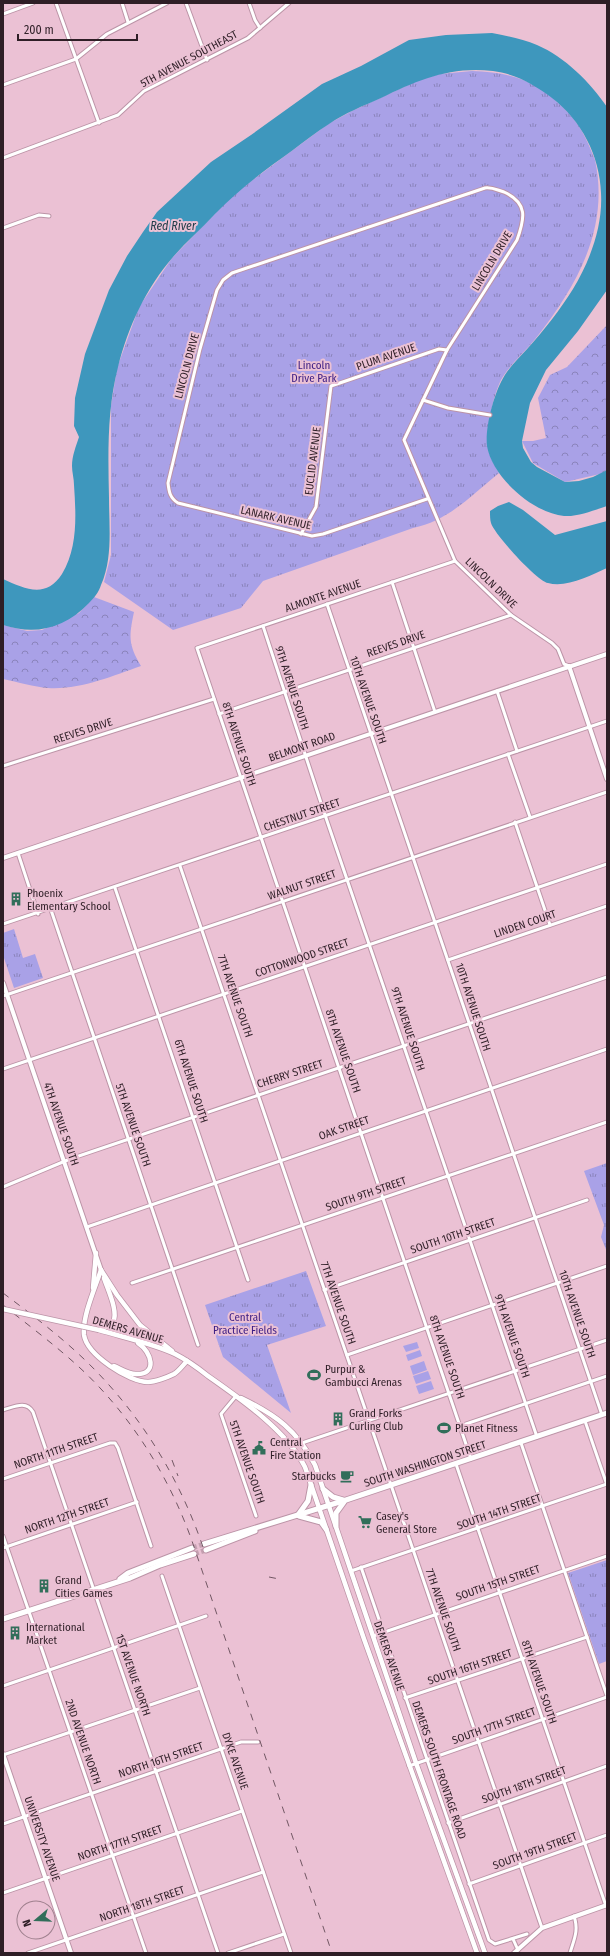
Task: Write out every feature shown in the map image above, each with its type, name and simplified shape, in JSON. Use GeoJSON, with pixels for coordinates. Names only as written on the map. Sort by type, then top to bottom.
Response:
{"type":"FeatureCollection","features":[{"type":"Feature","properties":{"kind":"main road"},"geometry":{"type":"LineString","coordinates":[[91,1301],[96,1253]]}},
{"type":"Feature","properties":{"kind":"main road"},"geometry":{"type":"LineString","coordinates":[[102,1270],[85,1319],[84,1335],[92,1351],[126,1377],[136,1381],[149,1382],[174,1374],[187,1361]]}},
{"type":"Feature","properties":{"kind":"main road"},"geometry":{"type":"LineString","coordinates":[[99,1330],[112,1323],[115,1318],[114,1309],[102,1270]]}},
{"type":"Feature","properties":{"kind":"main road"},"geometry":{"type":"LineString","coordinates":[[102,1270],[117,1295],[140,1325],[174,1354]]}},
{"type":"Feature","properties":{"kind":"main road","name":"DEMERS AVENUE"},"geometry":{"type":"LineString","coordinates":[[3,1310],[99,1330],[174,1354],[187,1361],[236,1396],[288,1442],[300,1457],[477,1953]]}},
{"type":"Feature","properties":{"kind":"main road"},"geometry":{"type":"LineString","coordinates":[[104,1361],[131,1374],[144,1372],[151,1363],[150,1356],[142,1346],[133,1340]]}},
{"type":"Feature","properties":{"kind":"main road","name":"DEMERS AVENUE"},"geometry":{"type":"LineString","coordinates":[[236,1396],[261,1407],[292,1430],[302,1443],[315,1465],[416,1763],[485,1953]]}},
{"type":"Feature","properties":{"kind":"main road","name":"SOUTH WASHINGTON STREET"},"geometry":{"type":"LineString","coordinates":[[204,1544],[329,1506],[604,1414]]}},
{"type":"Feature","properties":{"kind":"main road"},"geometry":{"type":"LineString","coordinates":[[273,1428],[280,1420]]}},
{"type":"Feature","properties":{"kind":"main road"},"geometry":{"type":"LineString","coordinates":[[311,1485],[308,1501],[298,1515],[321,1522],[326,1529]]}},
{"type":"Feature","properties":{"kind":"main road"},"geometry":{"type":"LineString","coordinates":[[323,1489],[332,1497],[346,1500]]}},
{"type":"Feature","properties":{"kind":"main road"},"geometry":{"type":"LineString","coordinates":[[336,1526],[335,1518],[338,1508],[346,1500]]}},
{"type":"Feature","properties":{"kind":"main road","name":"SOUTH WASHINGTON STREET"},"geometry":{"type":"LineString","coordinates":[[206,1550],[271,1524]]}},
{"type":"Feature","properties":{"kind":"main road"},"geometry":{"type":"LineString","coordinates":[[118,1581],[128,1573],[192,1548]]}},
{"type":"Feature","properties":{"kind":"main road"},"geometry":{"type":"LineString","coordinates":[[3,1619],[28,1612],[194,1554]]}},
{"type":"Feature","properties":{"kind":"main road"},"geometry":{"type":"LineString","coordinates":[[364,1639],[373,1636]]}},
{"type":"Feature","properties":{"kind":"street"},"geometry":{"type":"LineString","coordinates":[[3,14],[33,3]]}},
{"type":"Feature","properties":{"kind":"street"},"geometry":{"type":"LineString","coordinates":[[56,3],[99,123]]}},
{"type":"Feature","properties":{"kind":"street"},"geometry":{"type":"LineString","coordinates":[[122,3],[128,22]]}},
{"type":"Feature","properties":{"kind":"street"},"geometry":{"type":"LineString","coordinates":[[3,85],[76,59],[101,38],[128,22],[167,3]]}},
{"type":"Feature","properties":{"kind":"street"},"geometry":{"type":"LineString","coordinates":[[186,3],[207,60]]}},
{"type":"Feature","properties":{"kind":"street"},"geometry":{"type":"LineString","coordinates":[[249,3],[255,20],[260,28]]}},
{"type":"Feature","properties":{"kind":"street","name":"5TH AVENUE SOUTHEAST"},"geometry":{"type":"LineString","coordinates":[[3,158],[99,123],[124,111],[144,91],[248,38],[289,3]]}},
{"type":"Feature","properties":{"kind":"street","name":"LINCOLN DRIVE"},"geometry":{"type":"LineString","coordinates":[[169,494],[168,483],[170,468],[196,364],[217,290],[223,280],[232,273],[485,188],[492,188],[515,197],[521,204],[523,222],[517,240],[447,350],[404,440],[427,499],[455,560],[511,615],[552,643],[558,649],[564,664],[569,666]]}},
{"type":"Feature","properties":{"kind":"street"},"geometry":{"type":"LineString","coordinates":[[3,228],[39,215],[49,216]]}},
{"type":"Feature","properties":{"kind":"street","name":"PLUM AVENUE"},"geometry":{"type":"LineString","coordinates":[[331,386],[439,349],[447,350]]}},
{"type":"Feature","properties":{"kind":"street","name":"EUCLID AVENUE"},"geometry":{"type":"LineString","coordinates":[[302,534],[316,507],[331,386]]}},
{"type":"Feature","properties":{"kind":"street"},"geometry":{"type":"LineString","coordinates":[[423,400],[448,408],[490,415]]}},
{"type":"Feature","properties":{"kind":"street","name":"LANARK AVENUE"},"geometry":{"type":"LineString","coordinates":[[169,494],[172,500],[178,503],[312,536],[324,534],[427,499]]}},
{"type":"Feature","properties":{"kind":"street","name":"ALMONTE AVENUE"},"geometry":{"type":"LineString","coordinates":[[197,648],[455,560]]}},
{"type":"Feature","properties":{"kind":"street"},"geometry":{"type":"LineString","coordinates":[[392,582],[435,712]]}},
{"type":"Feature","properties":{"kind":"street","name":"10TH AVENUE SOUTH"},"geometry":{"type":"LineString","coordinates":[[327,604],[578,1349],[604,1414]]}},
{"type":"Feature","properties":{"kind":"street","name":"REEVES DRIVE"},"geometry":{"type":"LineString","coordinates":[[219,714],[511,615]]}},
{"type":"Feature","properties":{"kind":"street","name":"9TH AVENUE SOUTH"},"geometry":{"type":"LineString","coordinates":[[263,626],[325,816],[348,879],[537,1437]]}},
{"type":"Feature","properties":{"kind":"street","name":"8TH AVENUE SOUTH"},"geometry":{"type":"LineString","coordinates":[[197,648],[472,1459]]}},
{"type":"Feature","properties":{"kind":"street","name":"BELMONT ROAD"},"geometry":{"type":"LineString","coordinates":[[3,858],[607,654]]}},
{"type":"Feature","properties":{"kind":"street"},"geometry":{"type":"LineString","coordinates":[[569,666],[588,727],[607,779]]}},
{"type":"Feature","properties":{"kind":"street"},"geometry":{"type":"LineString","coordinates":[[497,691],[517,751]]}},
{"type":"Feature","properties":{"kind":"street","name":"REEVES DRIVE"},"geometry":{"type":"LineString","coordinates":[[3,766],[214,699]]}},
{"type":"Feature","properties":{"kind":"street","name":"CHESTNUT STREET"},"geometry":{"type":"LineString","coordinates":[[3,924],[51,910],[607,721]]}},
{"type":"Feature","properties":{"kind":"street"},"geometry":{"type":"LineString","coordinates":[[508,754],[530,817]]}},
{"type":"Feature","properties":{"kind":"street","name":"WALNUT STREET"},"geometry":{"type":"LineString","coordinates":[[5,996],[607,792]]}},
{"type":"Feature","properties":{"kind":"street"},"geometry":{"type":"LineString","coordinates":[[515,822],[550,925]]}},
{"type":"Feature","properties":{"kind":"street"},"geometry":{"type":"LineString","coordinates":[[18,853],[38,914]]}},
{"type":"Feature","properties":{"kind":"street","name":"COTTONWOOD STREET"},"geometry":{"type":"LineString","coordinates":[[3,1069],[607,864]]}},
{"type":"Feature","properties":{"kind":"street","name":"7TH AVENUE SOUTH"},"geometry":{"type":"LineString","coordinates":[[180,866],[542,1928]]}},
{"type":"Feature","properties":{"kind":"street","name":"6TH AVENUE SOUTH"},"geometry":{"type":"LineString","coordinates":[[115,888],[160,1016],[248,1280]]}},
{"type":"Feature","properties":{"kind":"street","name":"LINDEN COURT"},"geometry":{"type":"LineString","coordinates":[[448,960],[607,906]]}},
{"type":"Feature","properties":{"kind":"street","name":"5TH AVENUE SOUTH"},"geometry":{"type":"LineString","coordinates":[[51,910],[198,1345]]}},
{"type":"Feature","properties":{"kind":"street","name":"CHERRY STREET"},"geometry":{"type":"LineString","coordinates":[[3,1187],[65,1161],[128,1139],[404,1045],[470,1025],[607,977]]}},
{"type":"Feature","properties":{"kind":"street","name":"4TH AVENUE SOUTH"},"geometry":{"type":"LineString","coordinates":[[3,983],[5,996],[65,1161],[102,1270]]}},
{"type":"Feature","properties":{"kind":"street","name":"OAK STREET"},"geometry":{"type":"LineString","coordinates":[[87,1227],[607,1049]]}},
{"type":"Feature","properties":{"kind":"street","name":"SOUTH 9TH STREET"},"geometry":{"type":"LineString","coordinates":[[132,1283],[607,1122]]}},
{"type":"Feature","properties":{"kind":"street","name":"SOUTH 10TH STREET"},"geometry":{"type":"LineString","coordinates":[[324,1290],[587,1200]]}},
{"type":"Feature","properties":{"kind":"street"},"geometry":{"type":"LineString","coordinates":[[346,1354],[607,1266]]}},
{"type":"Feature","properties":{"kind":"street"},"geometry":{"type":"LineString","coordinates":[[302,1443],[514,1370],[607,1340]]}},
{"type":"Feature","properties":{"kind":"street"},"geometry":{"type":"LineString","coordinates":[[460,1426],[607,1376]]}},
{"type":"Feature","properties":{"kind":"street","name":"5TH AVENUE SOUTH"},"geometry":{"type":"LineString","coordinates":[[236,1396],[221,1414],[256,1516]]}},
{"type":"Feature","properties":{"kind":"street","name":"1ST AVENUE NORTH"},"geometry":{"type":"LineString","coordinates":[[3,1410],[17,1405],[27,1406],[33,1412],[218,1953]]}},
{"type":"Feature","properties":{"kind":"street"},"geometry":{"type":"LineString","coordinates":[[585,1421],[607,1484]]}},
{"type":"Feature","properties":{"kind":"street","name":"NORTH 11TH STREET"},"geometry":{"type":"LineString","coordinates":[[3,1479],[110,1442],[115,1443],[118,1448],[136,1502]]}},
{"type":"Feature","properties":{"kind":"street"},"geometry":{"type":"LineString","coordinates":[[521,1443],[607,1696]]}},
{"type":"Feature","properties":{"kind":"street","name":"8TH AVENUE SOUTH"},"geometry":{"type":"LineString","coordinates":[[456,1464],[584,1842],[607,1905]]}},
{"type":"Feature","properties":{"kind":"street","name":"SOUTH 14TH STREET"},"geometry":{"type":"LineString","coordinates":[[351,1571],[607,1484]]}},
{"type":"Feature","properties":{"kind":"street"},"geometry":{"type":"LineString","coordinates":[[136,1502],[151,1546]]}},
{"type":"Feature","properties":{"kind":"street","name":"NORTH 12TH STREET"},"geometry":{"type":"LineString","coordinates":[[5,1547],[136,1502]]}},
{"type":"Feature","properties":{"kind":"street","name":"2ND AVENUE NORTH"},"geometry":{"type":"LineString","coordinates":[[3,1536],[5,1547],[49,1670],[146,1953]]}},
{"type":"Feature","properties":{"kind":"street","name":"SOUTH 15TH STREET"},"geometry":{"type":"LineString","coordinates":[[373,1636],[607,1556]]}},
{"type":"Feature","properties":{"kind":"street","name":"DEMERS SOUTH FRONTAGE ROAD"},"geometry":{"type":"LineString","coordinates":[[361,1567],[489,1940],[496,1944],[527,1934]]}},
{"type":"Feature","properties":{"kind":"street","name":"DYKE AVENUE"},"geometry":{"type":"LineString","coordinates":[[162,1576],[290,1953]]}},
{"type":"Feature","properties":{"kind":"street"},"geometry":{"type":"LineString","coordinates":[[3,1686],[114,1649],[206,1616]]}},
{"type":"Feature","properties":{"kind":"street","name":"SOUTH 16TH STREET"},"geometry":{"type":"LineString","coordinates":[[405,1698],[587,1637]]}},
{"type":"Feature","properties":{"kind":"street"},"geometry":{"type":"LineString","coordinates":[[3,1755],[200,1688]]}},
{"type":"Feature","properties":{"kind":"street","name":"SOUTH 17TH STREET"},"geometry":{"type":"LineString","coordinates":[[409,1766],[607,1696]]}},
{"type":"Feature","properties":{"kind":"street","name":"NORTH 16TH STREET"},"geometry":{"type":"LineString","coordinates":[[3,1824],[242,1742],[258,1742]]}},
{"type":"Feature","properties":{"kind":"street","name":"UNIVERSITY AVENUE"},"geometry":{"type":"LineString","coordinates":[[3,1755],[71,1953]]}},
{"type":"Feature","properties":{"kind":"street","name":"SOUTH 18TH STREET"},"geometry":{"type":"LineString","coordinates":[[448,1823],[564,1780],[607,1766]]}},
{"type":"Feature","properties":{"kind":"street","name":"NORTH 17TH STREET"},"geometry":{"type":"LineString","coordinates":[[3,1893],[242,1811]]}},
{"type":"Feature","properties":{"kind":"street","name":"SOUTH 19TH STREET"},"geometry":{"type":"LineString","coordinates":[[469,1884],[607,1835]]}},
{"type":"Feature","properties":{"kind":"street","name":"NORTH 18TH STREET"},"geometry":{"type":"LineString","coordinates":[[28,1953],[263,1872]]}},
{"type":"Feature","properties":{"kind":"street"},"geometry":{"type":"LineString","coordinates":[[513,1939],[516,1952],[542,1928],[607,1905]]}},
{"type":"Feature","properties":{"kind":"street"},"geometry":{"type":"LineString","coordinates":[[570,1953],[577,1929],[574,1916]]}},
{"type":"Feature","properties":{"kind":"street"},"geometry":{"type":"LineString","coordinates":[[228,1953],[284,1934]]}},
{"type":"Feature","properties":{"kind":"green space","name":"Lincoln Drive Park"},"geometry":{"type":"Polygon","coordinates":[[[472,71],[488,72],[515,77],[528,82],[550,96],[572,117],[583,132],[595,160],[598,185],[598,210],[593,233],[586,256],[576,277],[551,319],[532,343],[508,369],[501,380],[495,395],[488,432],[488,448],[492,461],[499,473],[459,506],[437,520],[263,581],[241,608],[173,630],[104,582],[111,555],[111,406],[117,368],[139,307],[172,258],[235,193],[328,124],[352,111],[421,79],[440,74],[472,71]]]}},
{"type":"Feature","properties":{"kind":"green space"},"geometry":{"type":"Polygon","coordinates":[[[607,325],[607,470],[600,474],[565,482],[533,463],[522,441],[533,441],[546,438],[538,398],[550,375],[567,367],[607,325]]]}},
{"type":"Feature","properties":{"kind":"green space"},"geometry":{"type":"Polygon","coordinates":[[[94,597],[134,612],[131,627],[131,640],[134,652],[141,666],[96,682],[72,687],[37,687],[3,679],[3,625],[27,631],[42,630],[79,613],[94,597]]]}},
{"type":"Feature","properties":{"kind":"green space"},"geometry":{"type":"Polygon","coordinates":[[[14,929],[23,958],[35,954],[43,978],[14,988],[3,955],[3,933],[14,929]]]}},
{"type":"Feature","properties":{"kind":"green space"},"geometry":{"type":"Polygon","coordinates":[[[607,1163],[607,1252],[601,1237],[604,1225],[584,1171],[607,1163]]]}},
{"type":"Feature","properties":{"kind":"green space","name":"Central Practice Fields"},"geometry":{"type":"Polygon","coordinates":[[[306,1271],[326,1326],[267,1345],[291,1413],[223,1357],[205,1305],[306,1271]]]}},
{"type":"Feature","properties":{"kind":"green space"},"geometry":{"type":"Polygon","coordinates":[[[417,1342],[419,1348],[406,1352],[403,1346],[417,1342]]]}},
{"type":"Feature","properties":{"kind":"green space"},"geometry":{"type":"Polygon","coordinates":[[[420,1350],[422,1356],[408,1361],[406,1355],[420,1350]]]}},
{"type":"Feature","properties":{"kind":"green space"},"geometry":{"type":"Polygon","coordinates":[[[424,1361],[427,1370],[413,1375],[410,1366],[424,1361]]]}},
{"type":"Feature","properties":{"kind":"green space"},"geometry":{"type":"Polygon","coordinates":[[[428,1371],[431,1379],[416,1384],[413,1376],[428,1371]]]}},
{"type":"Feature","properties":{"kind":"green space"},"geometry":{"type":"Polygon","coordinates":[[[431,1381],[434,1389],[419,1394],[416,1386],[431,1381]]]}},
{"type":"Feature","properties":{"kind":"green space"},"geometry":{"type":"Polygon","coordinates":[[[607,1560],[607,1661],[599,1664],[568,1573],[607,1560]]]}},
{"type":"Feature","properties":{"kind":"water","name":"Red River"},"geometry":{"type":"Polygon","coordinates":[[[492,33],[532,43],[557,56],[576,71],[593,88],[607,107],[607,290],[578,331],[546,370],[530,403],[522,441],[523,448],[531,462],[537,467],[565,482],[579,481],[593,477],[607,470],[607,506],[586,513],[569,516],[552,513],[540,508],[527,501],[505,481],[490,458],[487,446],[488,422],[498,389],[506,373],[563,305],[585,267],[590,255],[598,230],[601,205],[600,179],[593,152],[580,128],[572,117],[552,98],[532,85],[517,77],[501,72],[477,70],[448,73],[408,85],[348,113],[320,130],[242,189],[183,246],[163,269],[146,295],[139,309],[127,337],[114,383],[110,416],[108,465],[110,531],[109,553],[105,575],[100,588],[93,599],[80,612],[60,624],[49,628],[27,630],[3,625],[3,579],[19,586],[35,590],[42,589],[49,587],[56,582],[67,564],[71,553],[75,531],[74,483],[72,466],[73,455],[79,437],[74,426],[75,398],[85,354],[109,290],[127,256],[157,212],[211,162],[322,84],[361,66],[409,40],[446,35],[492,33]]]}},
{"type":"Feature","properties":{"kind":"water"},"geometry":{"type":"Polygon","coordinates":[[[509,502],[523,510],[555,535],[607,521],[607,568],[586,578],[570,583],[555,584],[548,583],[543,580],[516,556],[500,537],[491,523],[490,511],[509,502]]]}},
{"type":"Feature","properties":{"kind":"tunnel"},"geometry":{"type":"LineString","coordinates":[[192,1548],[204,1544]]}},
{"type":"Feature","properties":{"kind":"tunnel"},"geometry":{"type":"LineString","coordinates":[[194,1554],[206,1550]]}},
{"type":"Feature","properties":{"kind":"railway"},"geometry":{"type":"LineString","coordinates":[[3,1293],[45,1325],[85,1360],[124,1403],[157,1449],[171,1474],[184,1500],[205,1553]]}},
{"type":"Feature","properties":{"kind":"railway"},"geometry":{"type":"LineString","coordinates":[[3,1305],[61,1351],[98,1385],[146,1447],[172,1493],[192,1541],[332,1953]]}},
{"type":"Feature","properties":{"kind":"railway"},"geometry":{"type":"LineString","coordinates":[[172,1460],[178,1476]]}},
{"type":"Feature","properties":{"kind":"railway"},"geometry":{"type":"LineString","coordinates":[[269,1577],[279,1579]]}},
{"type":"Feature","properties":{"kind":"place","name":"Phoenix Elementary School"},"geometry":{"type":"Point","coordinates":[16,899]}},
{"type":"Feature","properties":{"kind":"place","name":"Purpur & Gambucci Arenas"},"geometry":{"type":"Point","coordinates":[314,1375]}},
{"type":"Feature","properties":{"kind":"place","name":"Grand Forks Curling Club"},"geometry":{"type":"Point","coordinates":[338,1419]}},
{"type":"Feature","properties":{"kind":"place","name":"Planet Fitness"},"geometry":{"type":"Point","coordinates":[444,1428]}},
{"type":"Feature","properties":{"kind":"place","name":"Central Fire Station"},"geometry":{"type":"Point","coordinates":[259,1448]}},
{"type":"Feature","properties":{"kind":"place","name":"Starbucks"},"geometry":{"type":"Point","coordinates":[347,1476]}},
{"type":"Feature","properties":{"kind":"place","name":"Casey's General Store"},"geometry":{"type":"Point","coordinates":[365,1522]}},
{"type":"Feature","properties":{"kind":"place","name":"Grand Cities Games"},"geometry":{"type":"Point","coordinates":[44,1586]}},
{"type":"Feature","properties":{"kind":"place","name":"International Market"},"geometry":{"type":"Point","coordinates":[15,1633]}}]}
